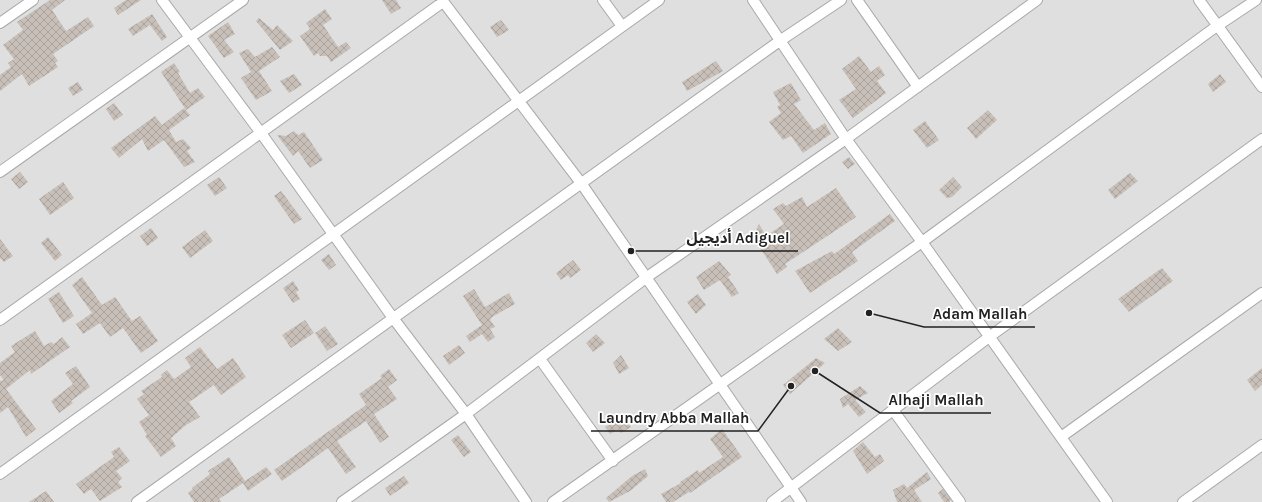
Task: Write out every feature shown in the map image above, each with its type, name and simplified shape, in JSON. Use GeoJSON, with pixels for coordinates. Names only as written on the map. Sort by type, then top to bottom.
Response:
{"type":"FeatureCollection","features":[{"type":"Feature","properties":{"kind":"street"},"geometry":{"type":"LineString","coordinates":[[0,23],[33,0]]}},
{"type":"Feature","properties":{"kind":"street"},"geometry":{"type":"LineString","coordinates":[[162,0],[261,133],[393,318],[466,414],[526,502]]}},
{"type":"Feature","properties":{"kind":"street"},"geometry":{"type":"LineString","coordinates":[[0,172],[243,0]]}},
{"type":"Feature","properties":{"kind":"street"},"geometry":{"type":"LineString","coordinates":[[603,0],[622,26]]}},
{"type":"Feature","properties":{"kind":"street"},"geometry":{"type":"LineString","coordinates":[[0,474],[659,0]]}},
{"type":"Feature","properties":{"kind":"street"},"geometry":{"type":"LineString","coordinates":[[753,0],[846,139],[922,242],[1107,502]]}},
{"type":"Feature","properties":{"kind":"street"},"geometry":{"type":"LineString","coordinates":[[137,502],[781,40],[841,0]]}},
{"type":"Feature","properties":{"kind":"street"},"geometry":{"type":"LineString","coordinates":[[857,0],[918,87]]}},
{"type":"Feature","properties":{"kind":"street"},"geometry":{"type":"LineString","coordinates":[[342,502],[466,414],[647,278],[846,139],[1037,0]]}},
{"type":"Feature","properties":{"kind":"street"},"geometry":{"type":"LineString","coordinates":[[1199,0],[1262,87]]}},
{"type":"Feature","properties":{"kind":"street"},"geometry":{"type":"LineString","coordinates":[[553,502],[922,242],[1217,26],[1256,0]]}},
{"type":"Feature","properties":{"kind":"street"},"geometry":{"type":"LineString","coordinates":[[0,320],[442,1],[581,183],[802,502]]}},
{"type":"Feature","properties":{"kind":"street"},"geometry":{"type":"LineString","coordinates":[[772,502],[989,337],[1262,139]]}},
{"type":"Feature","properties":{"kind":"street"},"geometry":{"type":"LineString","coordinates":[[1061,437],[1262,293]]}},
{"type":"Feature","properties":{"kind":"street"},"geometry":{"type":"LineString","coordinates":[[540,359],[613,461]]}},
{"type":"Feature","properties":{"kind":"street"},"geometry":{"type":"LineString","coordinates":[[893,410],[960,502]]}},
{"type":"Feature","properties":{"kind":"street"},"geometry":{"type":"LineString","coordinates":[[1183,502],[1262,445]]}},
{"type":"Feature","properties":{"kind":"shaded area"},"geometry":{"type":"Polygon","coordinates":[[[0,0],[1262,0],[1262,502],[0,502],[0,0]]]}},
{"type":"Feature","properties":{"kind":"building"},"geometry":{"type":"Polygon","coordinates":[[[50,0],[65,0],[52,10],[66,31],[88,17],[94,26],[53,54],[58,61],[55,63],[58,67],[29,86],[22,74],[0,91],[0,75],[11,67],[8,63],[14,59],[3,45],[23,30],[17,22],[50,0]]]}},
{"type":"Feature","properties":{"kind":"building"},"geometry":{"type":"Polygon","coordinates":[[[126,0],[141,0],[118,15],[114,8],[126,0]]]}},
{"type":"Feature","properties":{"kind":"building"},"geometry":{"type":"Polygon","coordinates":[[[382,0],[396,0],[401,8],[391,14],[382,0]]]}},
{"type":"Feature","properties":{"kind":"building"},"geometry":{"type":"Polygon","coordinates":[[[325,9],[332,19],[323,25],[338,47],[346,42],[351,48],[331,62],[327,56],[320,56],[318,53],[314,56],[300,36],[310,29],[306,23],[325,9]]]}},
{"type":"Feature","properties":{"kind":"building"},"geometry":{"type":"Polygon","coordinates":[[[152,14],[167,37],[162,41],[150,25],[133,36],[128,29],[152,14]]]}},
{"type":"Feature","properties":{"kind":"building"},"geometry":{"type":"Polygon","coordinates":[[[259,18],[273,30],[277,25],[293,41],[280,50],[256,21],[259,18]]]}},
{"type":"Feature","properties":{"kind":"building"},"geometry":{"type":"Polygon","coordinates":[[[501,20],[509,30],[497,37],[490,27],[501,20]]]}},
{"type":"Feature","properties":{"kind":"building"},"geometry":{"type":"Polygon","coordinates":[[[228,22],[235,34],[224,40],[234,52],[224,58],[208,36],[228,22]]]}},
{"type":"Feature","properties":{"kind":"building"},"geometry":{"type":"Polygon","coordinates":[[[272,47],[280,57],[259,71],[272,91],[256,100],[241,78],[251,72],[239,53],[248,49],[255,57],[272,47]]]}},
{"type":"Feature","properties":{"kind":"building"},"geometry":{"type":"Polygon","coordinates":[[[859,56],[871,72],[879,66],[885,75],[877,81],[886,93],[853,118],[839,100],[856,89],[842,69],[859,56]]]}},
{"type":"Feature","properties":{"kind":"building"},"geometry":{"type":"Polygon","coordinates":[[[716,61],[723,71],[687,91],[682,82],[716,61]]]}},
{"type":"Feature","properties":{"kind":"building"},"geometry":{"type":"Polygon","coordinates":[[[174,63],[190,93],[198,88],[205,97],[186,110],[161,72],[174,63]]]}},
{"type":"Feature","properties":{"kind":"building"},"geometry":{"type":"Polygon","coordinates":[[[294,74],[302,85],[289,93],[280,81],[294,74]]]}},
{"type":"Feature","properties":{"kind":"building"},"geometry":{"type":"Polygon","coordinates":[[[1220,74],[1226,82],[1213,92],[1208,84],[1220,74]]]}},
{"type":"Feature","properties":{"kind":"building"},"geometry":{"type":"Polygon","coordinates":[[[78,82],[83,90],[73,96],[68,88],[78,82]]]}},
{"type":"Feature","properties":{"kind":"building"},"geometry":{"type":"Polygon","coordinates":[[[791,83],[801,100],[794,104],[814,130],[825,123],[831,134],[803,153],[791,136],[783,140],[769,122],[781,113],[777,107],[780,105],[773,92],[791,83]]]}},
{"type":"Feature","properties":{"kind":"building"},"geometry":{"type":"Polygon","coordinates":[[[114,103],[123,115],[114,121],[106,109],[114,103]]]}},
{"type":"Feature","properties":{"kind":"building"},"geometry":{"type":"Polygon","coordinates":[[[184,108],[190,115],[169,130],[176,142],[183,139],[191,148],[187,151],[195,162],[184,167],[164,140],[148,151],[142,139],[119,158],[111,148],[155,116],[162,125],[184,108]]]}},
{"type":"Feature","properties":{"kind":"building"},"geometry":{"type":"Polygon","coordinates":[[[988,110],[997,120],[976,139],[967,128],[988,110]]]}},
{"type":"Feature","properties":{"kind":"building"},"geometry":{"type":"Polygon","coordinates":[[[925,121],[939,140],[927,148],[913,130],[925,121]]]}},
{"type":"Feature","properties":{"kind":"building"},"geometry":{"type":"Polygon","coordinates":[[[294,131],[298,135],[304,132],[323,160],[310,168],[298,151],[293,156],[277,135],[286,136],[294,131]]]}},
{"type":"Feature","properties":{"kind":"building"},"geometry":{"type":"Polygon","coordinates":[[[849,157],[855,164],[848,169],[842,162],[849,157]]]}},
{"type":"Feature","properties":{"kind":"building"},"geometry":{"type":"Polygon","coordinates":[[[20,172],[28,182],[19,189],[11,179],[20,172]]]}},
{"type":"Feature","properties":{"kind":"building"},"geometry":{"type":"Polygon","coordinates":[[[1130,173],[1138,181],[1115,199],[1108,190],[1130,173]]]}},
{"type":"Feature","properties":{"kind":"building"},"geometry":{"type":"Polygon","coordinates":[[[219,177],[227,188],[215,196],[207,185],[219,177]]]}},
{"type":"Feature","properties":{"kind":"building"},"geometry":{"type":"Polygon","coordinates":[[[953,177],[962,187],[952,197],[947,198],[939,190],[953,177]]]}},
{"type":"Feature","properties":{"kind":"building"},"geometry":{"type":"Polygon","coordinates":[[[63,182],[74,198],[50,215],[39,199],[63,182]]]}},
{"type":"Feature","properties":{"kind":"building"},"geometry":{"type":"Polygon","coordinates":[[[836,188],[856,217],[785,264],[787,267],[777,274],[753,237],[759,224],[766,236],[784,224],[773,209],[783,203],[786,206],[802,197],[807,207],[836,188]]]}},
{"type":"Feature","properties":{"kind":"building"},"geometry":{"type":"Polygon","coordinates":[[[281,191],[302,219],[294,224],[274,196],[281,191]]]}},
{"type":"Feature","properties":{"kind":"building"},"geometry":{"type":"Polygon","coordinates":[[[890,214],[895,221],[852,252],[858,261],[810,293],[795,271],[832,251],[834,254],[890,214]]]}},
{"type":"Feature","properties":{"kind":"building"},"geometry":{"type":"Polygon","coordinates":[[[151,228],[158,238],[147,246],[140,236],[151,228]]]}},
{"type":"Feature","properties":{"kind":"building"},"geometry":{"type":"Polygon","coordinates":[[[205,230],[213,241],[190,258],[182,247],[205,230]]]}},
{"type":"Feature","properties":{"kind":"building"},"geometry":{"type":"Polygon","coordinates":[[[48,237],[62,255],[55,261],[41,243],[48,237]]]}},
{"type":"Feature","properties":{"kind":"building"},"geometry":{"type":"Polygon","coordinates":[[[0,239],[13,256],[4,262],[0,258],[0,239]]]}},
{"type":"Feature","properties":{"kind":"building"},"geometry":{"type":"Polygon","coordinates":[[[329,254],[336,265],[329,270],[321,260],[329,254]]]}},
{"type":"Feature","properties":{"kind":"building"},"geometry":{"type":"Polygon","coordinates":[[[573,260],[581,270],[570,278],[568,275],[561,280],[556,273],[573,260]]]}},
{"type":"Feature","properties":{"kind":"building"},"geometry":{"type":"Polygon","coordinates":[[[719,261],[731,275],[728,277],[739,293],[732,297],[720,280],[704,290],[696,277],[719,261]]]}},
{"type":"Feature","properties":{"kind":"building"},"geometry":{"type":"Polygon","coordinates":[[[1162,268],[1173,281],[1129,312],[1118,299],[1162,268]]]}},
{"type":"Feature","properties":{"kind":"building"},"geometry":{"type":"Polygon","coordinates":[[[82,277],[102,305],[115,297],[132,321],[140,316],[158,341],[141,353],[123,328],[110,337],[100,323],[83,334],[76,324],[92,313],[72,285],[82,277]]]}},
{"type":"Feature","properties":{"kind":"building"},"geometry":{"type":"Polygon","coordinates":[[[293,281],[299,290],[296,292],[300,299],[293,303],[283,288],[293,281]]]}},
{"type":"Feature","properties":{"kind":"building"},"geometry":{"type":"Polygon","coordinates":[[[474,289],[485,307],[509,293],[515,304],[492,317],[490,320],[495,327],[490,329],[495,337],[488,342],[482,334],[470,342],[466,336],[482,325],[463,296],[474,289]]]}},
{"type":"Feature","properties":{"kind":"building"},"geometry":{"type":"Polygon","coordinates":[[[59,292],[74,316],[63,323],[48,299],[59,292]]]}},
{"type":"Feature","properties":{"kind":"building"},"geometry":{"type":"Polygon","coordinates":[[[698,294],[706,305],[696,314],[687,302],[698,294]]]}},
{"type":"Feature","properties":{"kind":"building"},"geometry":{"type":"Polygon","coordinates":[[[305,320],[314,333],[291,348],[282,335],[305,320]]]}},
{"type":"Feature","properties":{"kind":"building"},"geometry":{"type":"Polygon","coordinates":[[[325,326],[338,344],[327,351],[315,333],[325,326]]]}},
{"type":"Feature","properties":{"kind":"building"},"geometry":{"type":"Polygon","coordinates":[[[838,328],[852,342],[838,351],[824,339],[838,328]]]}},
{"type":"Feature","properties":{"kind":"building"},"geometry":{"type":"Polygon","coordinates":[[[35,331],[44,346],[51,342],[54,344],[62,337],[70,347],[31,374],[30,370],[6,389],[36,429],[26,437],[8,407],[0,413],[0,381],[4,380],[0,375],[0,363],[15,352],[11,346],[35,331]]]}},
{"type":"Feature","properties":{"kind":"building"},"geometry":{"type":"Polygon","coordinates":[[[596,334],[605,343],[593,352],[586,343],[596,334]]]}},
{"type":"Feature","properties":{"kind":"building"},"geometry":{"type":"Polygon","coordinates":[[[459,345],[465,353],[449,365],[443,356],[459,345]]]}},
{"type":"Feature","properties":{"kind":"building"},"geometry":{"type":"Polygon","coordinates":[[[200,347],[217,369],[233,358],[246,377],[221,395],[214,385],[189,402],[200,417],[186,425],[171,438],[176,446],[161,457],[145,436],[147,435],[139,422],[149,415],[137,399],[144,394],[141,391],[162,377],[161,375],[167,370],[174,379],[191,367],[185,358],[200,347]]]}},
{"type":"Feature","properties":{"kind":"building"},"geometry":{"type":"Polygon","coordinates":[[[621,355],[629,368],[619,374],[613,363],[621,355]]]}},
{"type":"Feature","properties":{"kind":"building"},"geometry":{"type":"Polygon","coordinates":[[[816,358],[825,363],[790,394],[783,385],[816,358]]]}},
{"type":"Feature","properties":{"kind":"building"},"geometry":{"type":"Polygon","coordinates":[[[76,366],[90,387],[71,401],[73,403],[59,413],[51,401],[73,384],[65,373],[76,366]]]}},
{"type":"Feature","properties":{"kind":"building"},"geometry":{"type":"Polygon","coordinates":[[[1262,368],[1262,385],[1255,391],[1247,380],[1262,368]]]}},
{"type":"Feature","properties":{"kind":"building"},"geometry":{"type":"Polygon","coordinates":[[[389,369],[397,380],[388,387],[397,399],[374,414],[389,437],[380,443],[366,421],[337,441],[356,467],[346,474],[328,448],[282,481],[274,470],[366,405],[359,394],[382,378],[380,376],[389,369]]]}},
{"type":"Feature","properties":{"kind":"building"},"geometry":{"type":"Polygon","coordinates":[[[860,386],[868,393],[855,400],[866,412],[859,417],[848,404],[843,408],[840,399],[860,386]]]}},
{"type":"Feature","properties":{"kind":"building"},"geometry":{"type":"Polygon","coordinates":[[[623,416],[631,427],[621,433],[618,430],[610,434],[605,427],[623,416]]]}},
{"type":"Feature","properties":{"kind":"building"},"geometry":{"type":"Polygon","coordinates":[[[722,429],[742,457],[690,493],[689,492],[673,502],[666,502],[661,494],[681,483],[680,482],[698,470],[699,473],[723,457],[710,439],[722,429]]]}},
{"type":"Feature","properties":{"kind":"building"},"geometry":{"type":"Polygon","coordinates":[[[458,435],[471,452],[464,457],[451,440],[458,435]]]}},
{"type":"Feature","properties":{"kind":"building"},"geometry":{"type":"Polygon","coordinates":[[[863,442],[875,457],[880,454],[884,461],[867,474],[853,451],[863,442]]]}},
{"type":"Feature","properties":{"kind":"building"},"geometry":{"type":"Polygon","coordinates":[[[119,447],[130,461],[116,471],[122,478],[118,482],[122,487],[100,501],[91,489],[84,494],[76,484],[114,457],[111,452],[119,447]]]}},
{"type":"Feature","properties":{"kind":"building"},"geometry":{"type":"Polygon","coordinates":[[[229,457],[245,481],[266,467],[272,474],[248,491],[243,483],[219,499],[221,502],[194,502],[188,493],[210,474],[208,471],[229,457]]]}},
{"type":"Feature","properties":{"kind":"building"},"geometry":{"type":"Polygon","coordinates":[[[645,469],[648,476],[630,491],[609,502],[606,498],[632,476],[645,469]]]}},
{"type":"Feature","properties":{"kind":"building"},"geometry":{"type":"Polygon","coordinates":[[[927,472],[931,479],[914,490],[922,502],[897,502],[893,490],[904,484],[907,488],[927,472]]]}},
{"type":"Feature","properties":{"kind":"building"},"geometry":{"type":"Polygon","coordinates":[[[404,476],[409,483],[390,496],[385,488],[404,476]]]}},
{"type":"Feature","properties":{"kind":"building"},"geometry":{"type":"Polygon","coordinates":[[[943,489],[951,500],[949,502],[944,502],[938,493],[943,489]]]}},
{"type":"Feature","properties":{"kind":"building"},"geometry":{"type":"Polygon","coordinates":[[[46,491],[54,502],[29,502],[46,491]]]}},
{"type":"Feature","properties":{"kind":"place","name":"أديجيل Adiguel"},"geometry":{"type":"Point","coordinates":[631,251]}},
{"type":"Feature","properties":{"kind":"place","name":"Adam Mallah"},"geometry":{"type":"Point","coordinates":[869,313]}},
{"type":"Feature","properties":{"kind":"place","name":"Alhaji Mallah"},"geometry":{"type":"Point","coordinates":[815,371]}},
{"type":"Feature","properties":{"kind":"place","name":"Laundry Abba Mallah"},"geometry":{"type":"Point","coordinates":[791,386]}}]}
